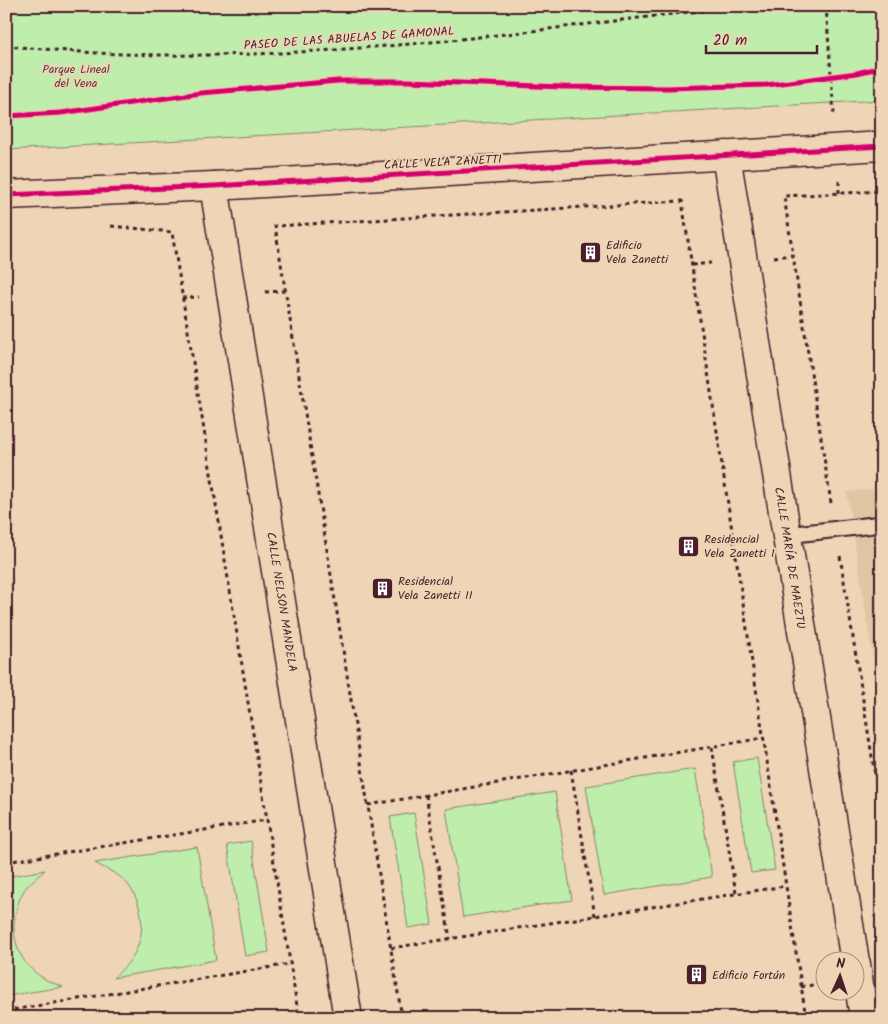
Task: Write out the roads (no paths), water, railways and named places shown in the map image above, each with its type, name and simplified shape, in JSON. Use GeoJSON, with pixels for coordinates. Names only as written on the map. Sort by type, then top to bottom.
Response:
{"type":"FeatureCollection","features":[{"type":"Feature","properties":{"kind":"street","name":"CALLE VELA ZANETTI"},"geometry":{"type":"LineString","coordinates":[[6,195],[214,186],[882,146]]}},
{"type":"Feature","properties":{"kind":"street","name":"CALLE MARÍA DE MAEZTU"},"geometry":{"type":"LineString","coordinates":[[726,154],[853,952]]}},
{"type":"Feature","properties":{"kind":"street","name":"CALLE NELSON MANDELA"},"geometry":{"type":"LineString","coordinates":[[214,186],[348,1018]]}},
{"type":"Feature","properties":{"kind":"street","name":"CALLE MARÍA DE MAEZTU"},"geometry":{"type":"LineString","coordinates":[[861,1002],[864,1018]]}},
{"type":"Feature","properties":{"kind":"lane"},"geometry":{"type":"LineString","coordinates":[[787,535],[882,524]]}},
{"type":"Feature","properties":{"kind":"place","name":"Edificio Vela Zanetti"},"geometry":{"type":"Point","coordinates":[590,252]}},
{"type":"Feature","properties":{"kind":"place","name":"Residencial Vela Zanetti I"},"geometry":{"type":"Point","coordinates":[688,546]}},
{"type":"Feature","properties":{"kind":"place","name":"Residencial Vela Zanetti II"},"geometry":{"type":"Point","coordinates":[382,588]}},
{"type":"Feature","properties":{"kind":"place","name":"Edificio Fortún"},"geometry":{"type":"Point","coordinates":[696,975]}},
{"type":"Feature","properties":{"kind":"park label","name":"Parque Lineal del Vena"},"geometry":{"type":"Point","coordinates":[76,76]}}]}
